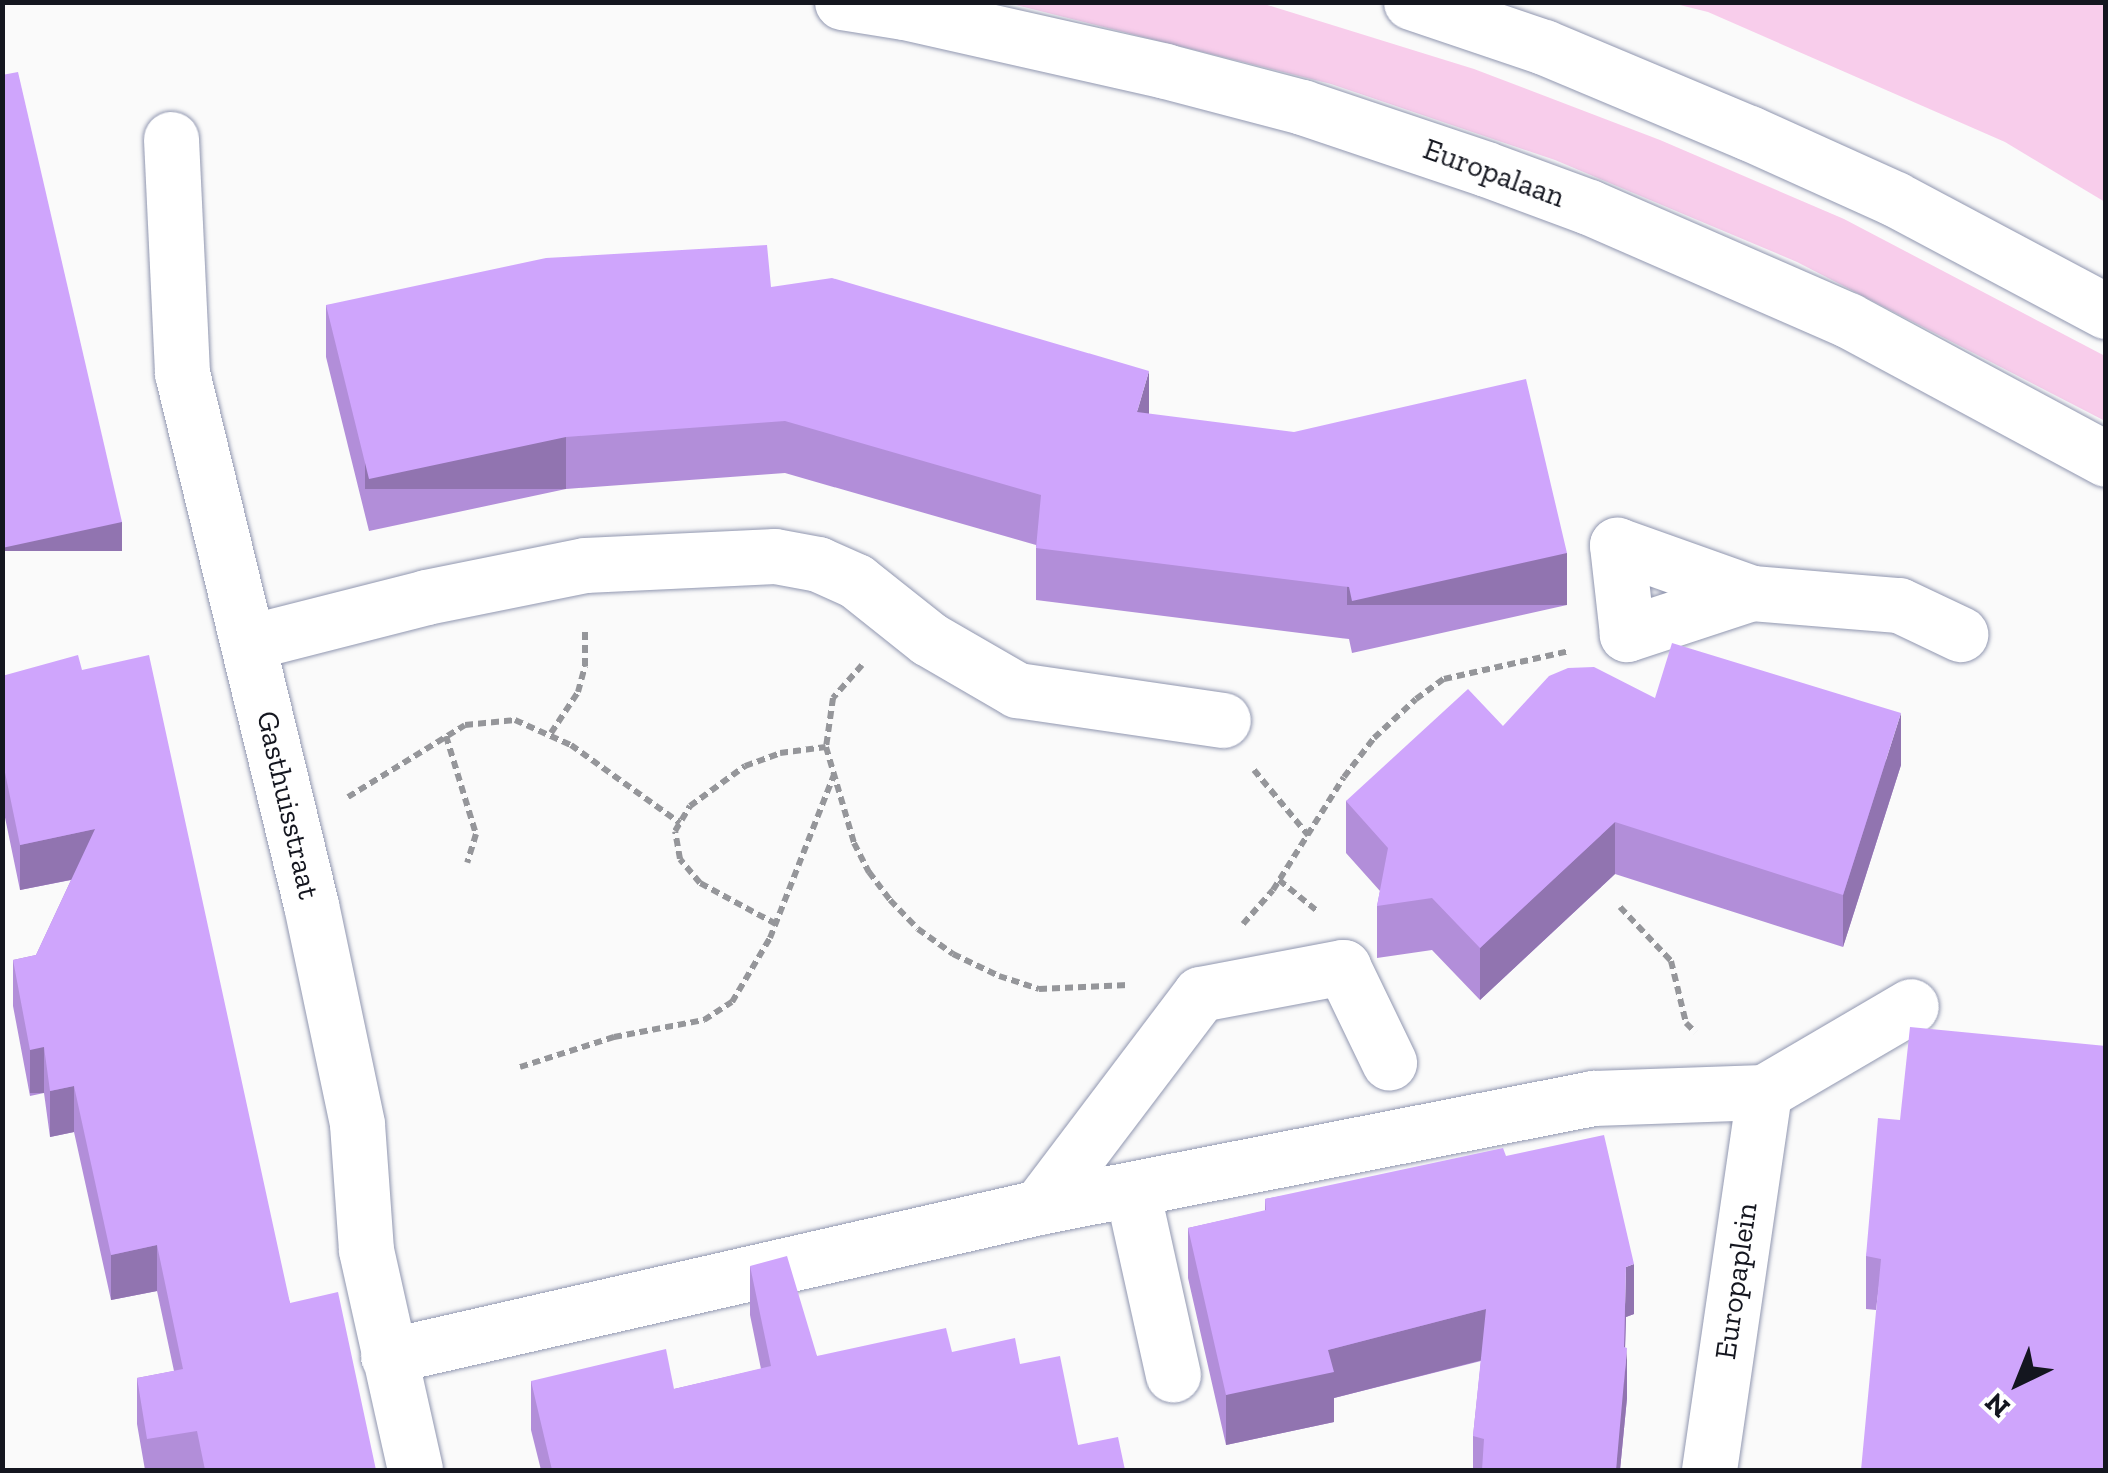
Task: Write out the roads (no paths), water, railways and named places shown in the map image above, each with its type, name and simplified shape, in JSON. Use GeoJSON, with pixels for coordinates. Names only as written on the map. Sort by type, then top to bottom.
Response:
{"type":"FeatureCollection","features":[{"type":"Feature","properties":{"kind":"main road","name":"Europalaan"},"geometry":{"type":"LineString","coordinates":[[842,2],[904,12],[1164,71],[1302,107],[1486,170],[1607,214],[1848,320],[2106,458]]}},
{"type":"Feature","properties":{"kind":"main road"},"geometry":{"type":"LineString","coordinates":[[1411,2],[1544,48],[1749,133],[1895,199],[2106,312]]}},
{"type":"Feature","properties":{"kind":"main road","name":"Gasthuisstraat"},"geometry":{"type":"LineString","coordinates":[[171,139],[182,373],[250,642],[357,1124],[366,1250],[415,1470]]}},
{"type":"Feature","properties":{"kind":"main road"},"geometry":{"type":"LineString","coordinates":[[250,642],[426,598],[570,568],[738,554],[818,564],[856,582],[923,635],[1017,690],[1224,720]]}},
{"type":"Feature","properties":{"kind":"main road"},"geometry":{"type":"LineString","coordinates":[[1752,593],[1899,605],[1960,634]]}},
{"type":"Feature","properties":{"kind":"main road"},"geometry":{"type":"LineString","coordinates":[[1038,1207],[1200,994],[1344,967],[1388,1062]]}},
{"type":"Feature","properties":{"kind":"main road"},"geometry":{"type":"LineString","coordinates":[[388,1356],[1038,1207],[1593,1098],[1764,1092],[1910,1006]]}},
{"type":"Feature","properties":{"kind":"main road","name":"Europaplein"},"geometry":{"type":"LineString","coordinates":[[1709,1470],[1764,1092]]}},
{"type":"Feature","properties":{"kind":"main road"},"geometry":{"type":"LineString","coordinates":[[1132,1190],[1173,1375]]}}]}
